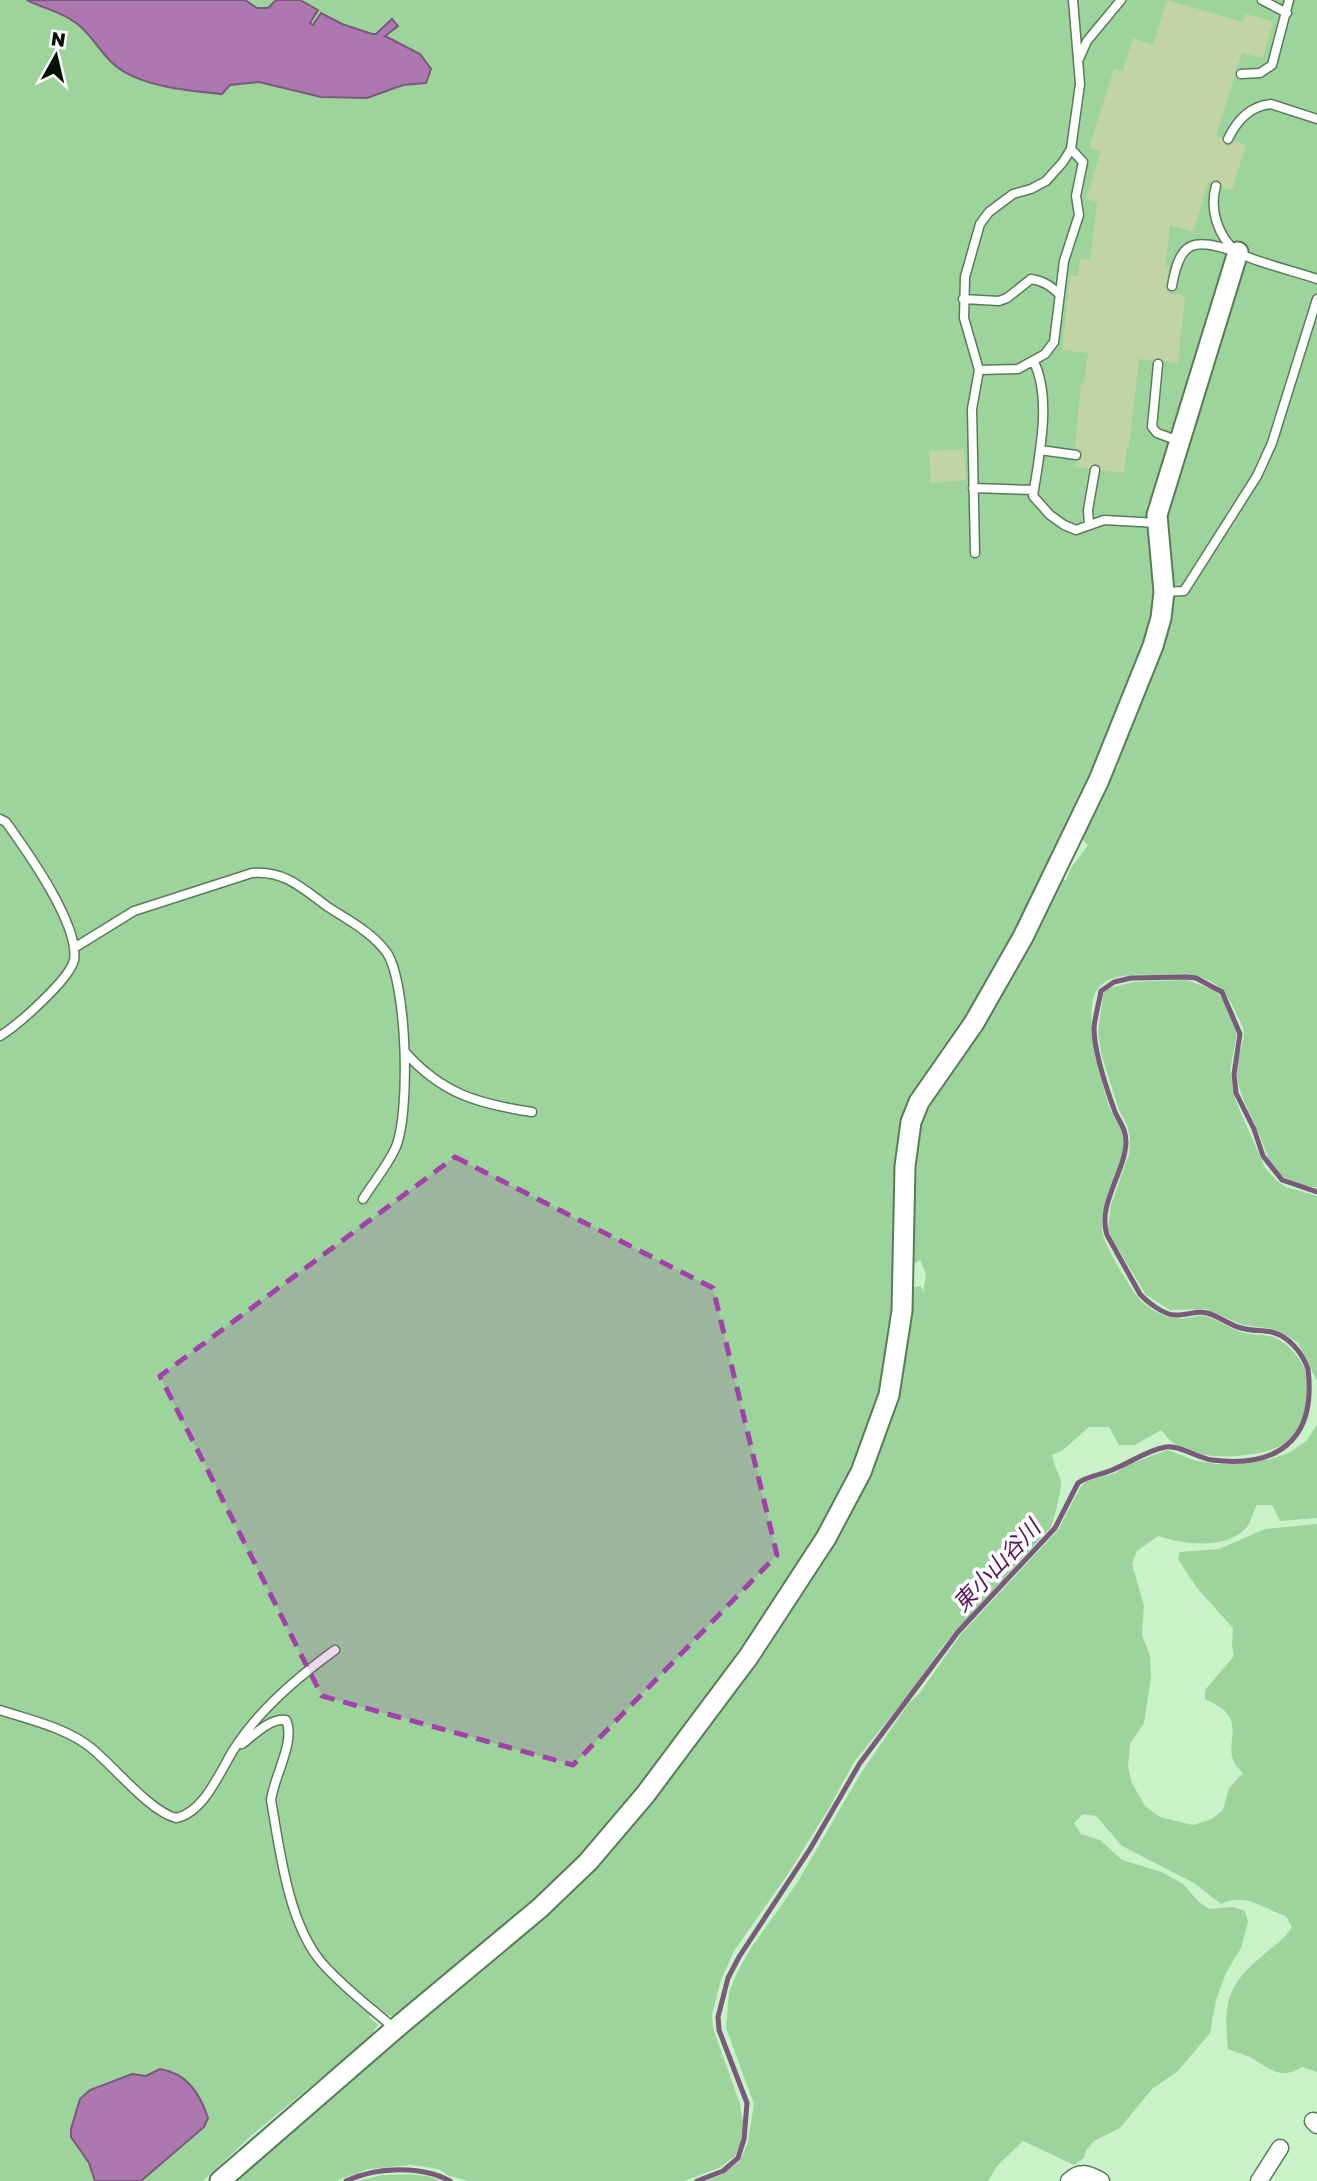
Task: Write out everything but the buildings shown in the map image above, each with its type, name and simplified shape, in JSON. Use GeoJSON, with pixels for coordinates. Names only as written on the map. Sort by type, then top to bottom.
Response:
{"type":"FeatureCollection","features":[{"type":"Feature","properties":{"kind":"street"},"geometry":{"type":"LineString","coordinates":[[220,2181],[395,2029],[540,1909],[588,1862],[645,1795],[749,1656],[832,1527],[861,1472],[889,1395],[902,1311],[905,1166],[911,1122],[919,1102],[974,1023],[1023,937],[1093,792],[1153,646],[1161,618],[1164,592],[1157,515],[1238,252]]}},
{"type":"Feature","properties":{"kind":"street"},"geometry":{"type":"LineString","coordinates":[[1259,2181],[1280,2148]]}},
{"type":"Feature","properties":{"kind":"street"},"geometry":{"type":"LineString","coordinates":[[1069,2181],[1078,2174],[1088,2174],[1101,2181]]}},
{"type":"Feature","properties":{"kind":"lane"},"geometry":{"type":"LineString","coordinates":[[975,552],[972,409],[979,370],[964,318],[965,277],[980,224],[1001,202],[1046,181],[1071,149],[1080,94],[1073,0]]}},
{"type":"Feature","properties":{"kind":"lane"},"geometry":{"type":"LineString","coordinates":[[1078,61],[1087,41],[1121,0]]}},
{"type":"Feature","properties":{"kind":"lane"},"geometry":{"type":"LineString","coordinates":[[1262,0],[1287,13]]}},
{"type":"Feature","properties":{"kind":"lane"},"geometry":{"type":"LineString","coordinates":[[1241,74],[1260,73],[1272,65],[1289,0]]}},
{"type":"Feature","properties":{"kind":"lane"},"geometry":{"type":"LineString","coordinates":[[1228,139],[1243,116],[1264,105],[1271,104],[1317,120]]}},
{"type":"Feature","properties":{"kind":"lane"},"geometry":{"type":"LineString","coordinates":[[979,370],[1018,369],[1045,354],[1054,342],[1064,261],[1079,215],[1076,196],[1083,162],[1071,149]]}},
{"type":"Feature","properties":{"kind":"lane"},"geometry":{"type":"LineString","coordinates":[[1216,186],[1215,220],[1238,252]]}},
{"type":"Feature","properties":{"kind":"lane"},"geometry":{"type":"LineString","coordinates":[[1172,286],[1176,265],[1187,247],[1197,243],[1212,244],[1317,279]]}},
{"type":"Feature","properties":{"kind":"lane"},"geometry":{"type":"LineString","coordinates":[[963,299],[1007,298],[1031,279],[1041,280],[1060,295]]}},
{"type":"Feature","properties":{"kind":"lane"},"geometry":{"type":"LineString","coordinates":[[1164,592],[1184,591],[1257,477],[1272,443],[1317,299]]}},
{"type":"Feature","properties":{"kind":"lane"},"geometry":{"type":"LineString","coordinates":[[1034,362],[1042,390],[1040,450],[1033,496],[1040,506],[1064,525],[1076,530],[1104,520],[1158,523]]}},
{"type":"Feature","properties":{"kind":"lane"},"geometry":{"type":"LineString","coordinates":[[1158,364],[1152,427],[1157,433],[1180,441]]}},
{"type":"Feature","properties":{"kind":"lane"},"geometry":{"type":"LineString","coordinates":[[1040,450],[1076,455]]}},
{"type":"Feature","properties":{"kind":"lane"},"geometry":{"type":"LineString","coordinates":[[1089,524],[1088,510],[1095,470]]}},
{"type":"Feature","properties":{"kind":"lane"},"geometry":{"type":"LineString","coordinates":[[973,488],[1034,490]]}},
{"type":"Feature","properties":{"kind":"lane"},"geometry":{"type":"LineString","coordinates":[[0,819],[6,822],[37,865],[71,933],[74,948],[74,960],[66,977],[0,1036]]}},
{"type":"Feature","properties":{"kind":"lane"},"geometry":{"type":"LineString","coordinates":[[74,948],[134,911],[252,873],[268,872],[288,878],[369,935],[392,961],[405,1052],[403,1100],[396,1148],[363,1199]]}},
{"type":"Feature","properties":{"kind":"lane"},"geometry":{"type":"LineString","coordinates":[[405,1052],[433,1079],[465,1097],[497,1107],[532,1112]]}},
{"type":"Feature","properties":{"kind":"lane"},"geometry":{"type":"LineString","coordinates":[[0,1710],[52,1727],[89,1746],[161,1811],[176,1818],[193,1811],[219,1777],[233,1750],[250,1727],[308,1669],[335,1650]]}},
{"type":"Feature","properties":{"kind":"lane"},"geometry":{"type":"LineString","coordinates":[[233,1750],[271,1723],[279,1719],[286,1720],[290,1729],[288,1742],[271,1800],[287,1885],[298,1920],[310,1946],[323,1965],[395,2029]]}},
{"type":"Feature","properties":{"kind":"highlighted area"},"geometry":{"type":"Polygon","coordinates":[[[455,1157],[713,1288],[777,1555],[573,1765],[322,1696],[160,1376],[455,1157]]]}},
{"type":"Feature","properties":{"kind":"green space"},"geometry":{"type":"Polygon","coordinates":[[[0,0],[1317,0],[1317,1188],[1284,1179],[1269,1160],[1242,1096],[1237,1068],[1244,1034],[1223,990],[1196,976],[1120,976],[1100,986],[1094,996],[1092,1011],[1098,1066],[1111,1111],[1122,1131],[1123,1144],[1122,1156],[1102,1221],[1103,1234],[1109,1249],[1138,1297],[1158,1313],[1175,1318],[1205,1316],[1241,1332],[1269,1336],[1286,1344],[1305,1369],[1308,1390],[1303,1422],[1296,1434],[1285,1443],[1256,1454],[1220,1456],[1195,1453],[1179,1447],[1161,1430],[1135,1445],[1119,1445],[1109,1427],[1089,1427],[1063,1450],[1052,1455],[1061,1486],[1051,1527],[942,1647],[911,1692],[854,1762],[788,1874],[734,1951],[721,1980],[712,2014],[713,2028],[740,2104],[743,2123],[740,2146],[735,2156],[719,2168],[684,2181],[468,2181],[449,2176],[439,2169],[411,2165],[368,2169],[336,2181],[232,2181],[603,1860],[772,1638],[844,1525],[868,1476],[897,1395],[906,1352],[911,1288],[921,1286],[923,1293],[926,1274],[920,1260],[915,1263],[912,1257],[913,1161],[919,1117],[1002,994],[1061,880],[1066,880],[1071,868],[1088,845],[1082,839],[1083,832],[1108,776],[1119,766],[1117,756],[1150,669],[1128,680],[1100,751],[1036,892],[982,996],[905,1109],[896,1146],[893,1299],[884,1369],[877,1403],[853,1469],[834,1506],[774,1603],[612,1821],[581,1856],[545,1890],[395,2016],[385,2015],[377,2010],[369,2017],[378,2025],[368,2039],[253,2134],[203,2181],[141,2181],[203,2127],[204,2105],[193,2087],[181,2076],[156,2072],[146,2076],[132,2074],[90,2090],[79,2151],[89,2163],[95,2181],[0,2181],[0,0]]]}},
{"type":"Feature","properties":{"kind":"green space"},"geometry":{"type":"Polygon","coordinates":[[[1187,980],[1216,991],[1225,1003],[1237,1034],[1230,1070],[1235,1099],[1265,1168],[1286,1187],[1317,1196],[1317,1381],[1298,1343],[1286,1335],[1274,1329],[1243,1325],[1206,1309],[1170,1310],[1146,1295],[1108,1229],[1111,1205],[1129,1154],[1130,1138],[1102,1057],[1098,1033],[1103,994],[1106,989],[1134,982],[1187,980]]]}},
{"type":"Feature","properties":{"kind":"green space"},"geometry":{"type":"Polygon","coordinates":[[[1317,1425],[1317,1518],[1280,1521],[1272,1505],[1257,1505],[1247,1527],[1225,1540],[1191,1543],[1158,1536],[1137,1551],[1132,1564],[1144,1606],[1142,1635],[1150,1656],[1151,1678],[1144,1723],[1130,1744],[1128,1767],[1132,1783],[1145,1806],[1160,1817],[1193,1825],[1212,1819],[1223,1810],[1229,1788],[1243,1773],[1232,1757],[1230,1719],[1223,1709],[1205,1699],[1205,1690],[1234,1656],[1233,1628],[1197,1588],[1178,1559],[1180,1552],[1219,1549],[1265,1529],[1317,1524],[1317,2072],[1302,2067],[1281,2073],[1228,2049],[1227,2009],[1234,1988],[1249,1968],[1289,1932],[1292,1927],[1286,1916],[1246,1900],[1221,1904],[1194,1883],[1122,1846],[1096,1816],[1083,1814],[1074,1823],[1081,1834],[1100,1840],[1122,1860],[1162,1872],[1183,1884],[1209,1909],[1233,1907],[1245,1911],[1248,1922],[1241,1948],[1226,1973],[1216,2000],[1210,2033],[1178,2071],[1152,2089],[1120,2128],[1094,2141],[1086,2150],[1084,2158],[1074,2165],[1023,2141],[997,2166],[988,2181],[706,2181],[723,2174],[740,2161],[748,2142],[754,2104],[726,2028],[729,1993],[737,1973],[749,1951],[797,1883],[861,1773],[961,1634],[1058,1530],[1080,1488],[1087,1481],[1116,1473],[1127,1465],[1168,1450],[1196,1461],[1217,1464],[1271,1459],[1289,1453],[1306,1441],[1317,1425]]]}},
{"type":"Feature","properties":{"kind":"green space"},"geometry":{"type":"Polygon","coordinates":[[[382,2175],[420,2175],[441,2181],[358,2181],[382,2175]]]}},
{"type":"Feature","properties":{"kind":"shaded area"},"geometry":{"type":"Polygon","coordinates":[[[27,0],[245,0],[257,8],[268,8],[276,0],[300,0],[318,10],[310,23],[313,25],[321,13],[342,24],[376,34],[392,19],[398,26],[385,36],[420,54],[431,69],[426,83],[403,85],[367,98],[321,97],[259,82],[230,85],[222,94],[182,89],[153,84],[128,74],[111,62],[76,23],[27,0]]]}},
{"type":"Feature","properties":{"kind":"shaded area"},"geometry":{"type":"Polygon","coordinates":[[[160,2069],[178,2075],[191,2086],[208,2118],[204,2127],[141,2181],[95,2181],[89,2163],[71,2137],[80,2099],[90,2090],[132,2074],[146,2076],[160,2069]]]}},
{"type":"Feature","properties":{"kind":"waterway","name":"東小山谷川"},"geometry":{"type":"LineString","coordinates":[[697,2181],[723,2171],[738,2158],[744,2139],[747,2103],[719,2030],[718,2017],[728,1978],[810,1849],[860,1763],[958,1632],[1055,1528],[1078,1483],[1166,1447],[1212,1460],[1254,1460],[1287,1445],[1306,1416],[1308,1369],[1290,1342],[1278,1334],[1241,1328],[1207,1313],[1175,1315],[1161,1310],[1140,1294],[1107,1235],[1105,1223],[1108,1200],[1121,1165],[1126,1137],[1115,1112],[1096,1048],[1094,1028],[1101,991],[1114,982],[1131,978],[1186,977],[1196,978],[1222,992],[1240,1034],[1234,1074],[1236,1093],[1254,1129],[1263,1156],[1282,1180],[1317,1192]]}},
{"type":"Feature","properties":{"kind":"waterway","name":"東小山谷川"},"geometry":{"type":"LineString","coordinates":[[346,2181],[371,2173],[398,2170],[426,2172],[450,2181]]}}]}
